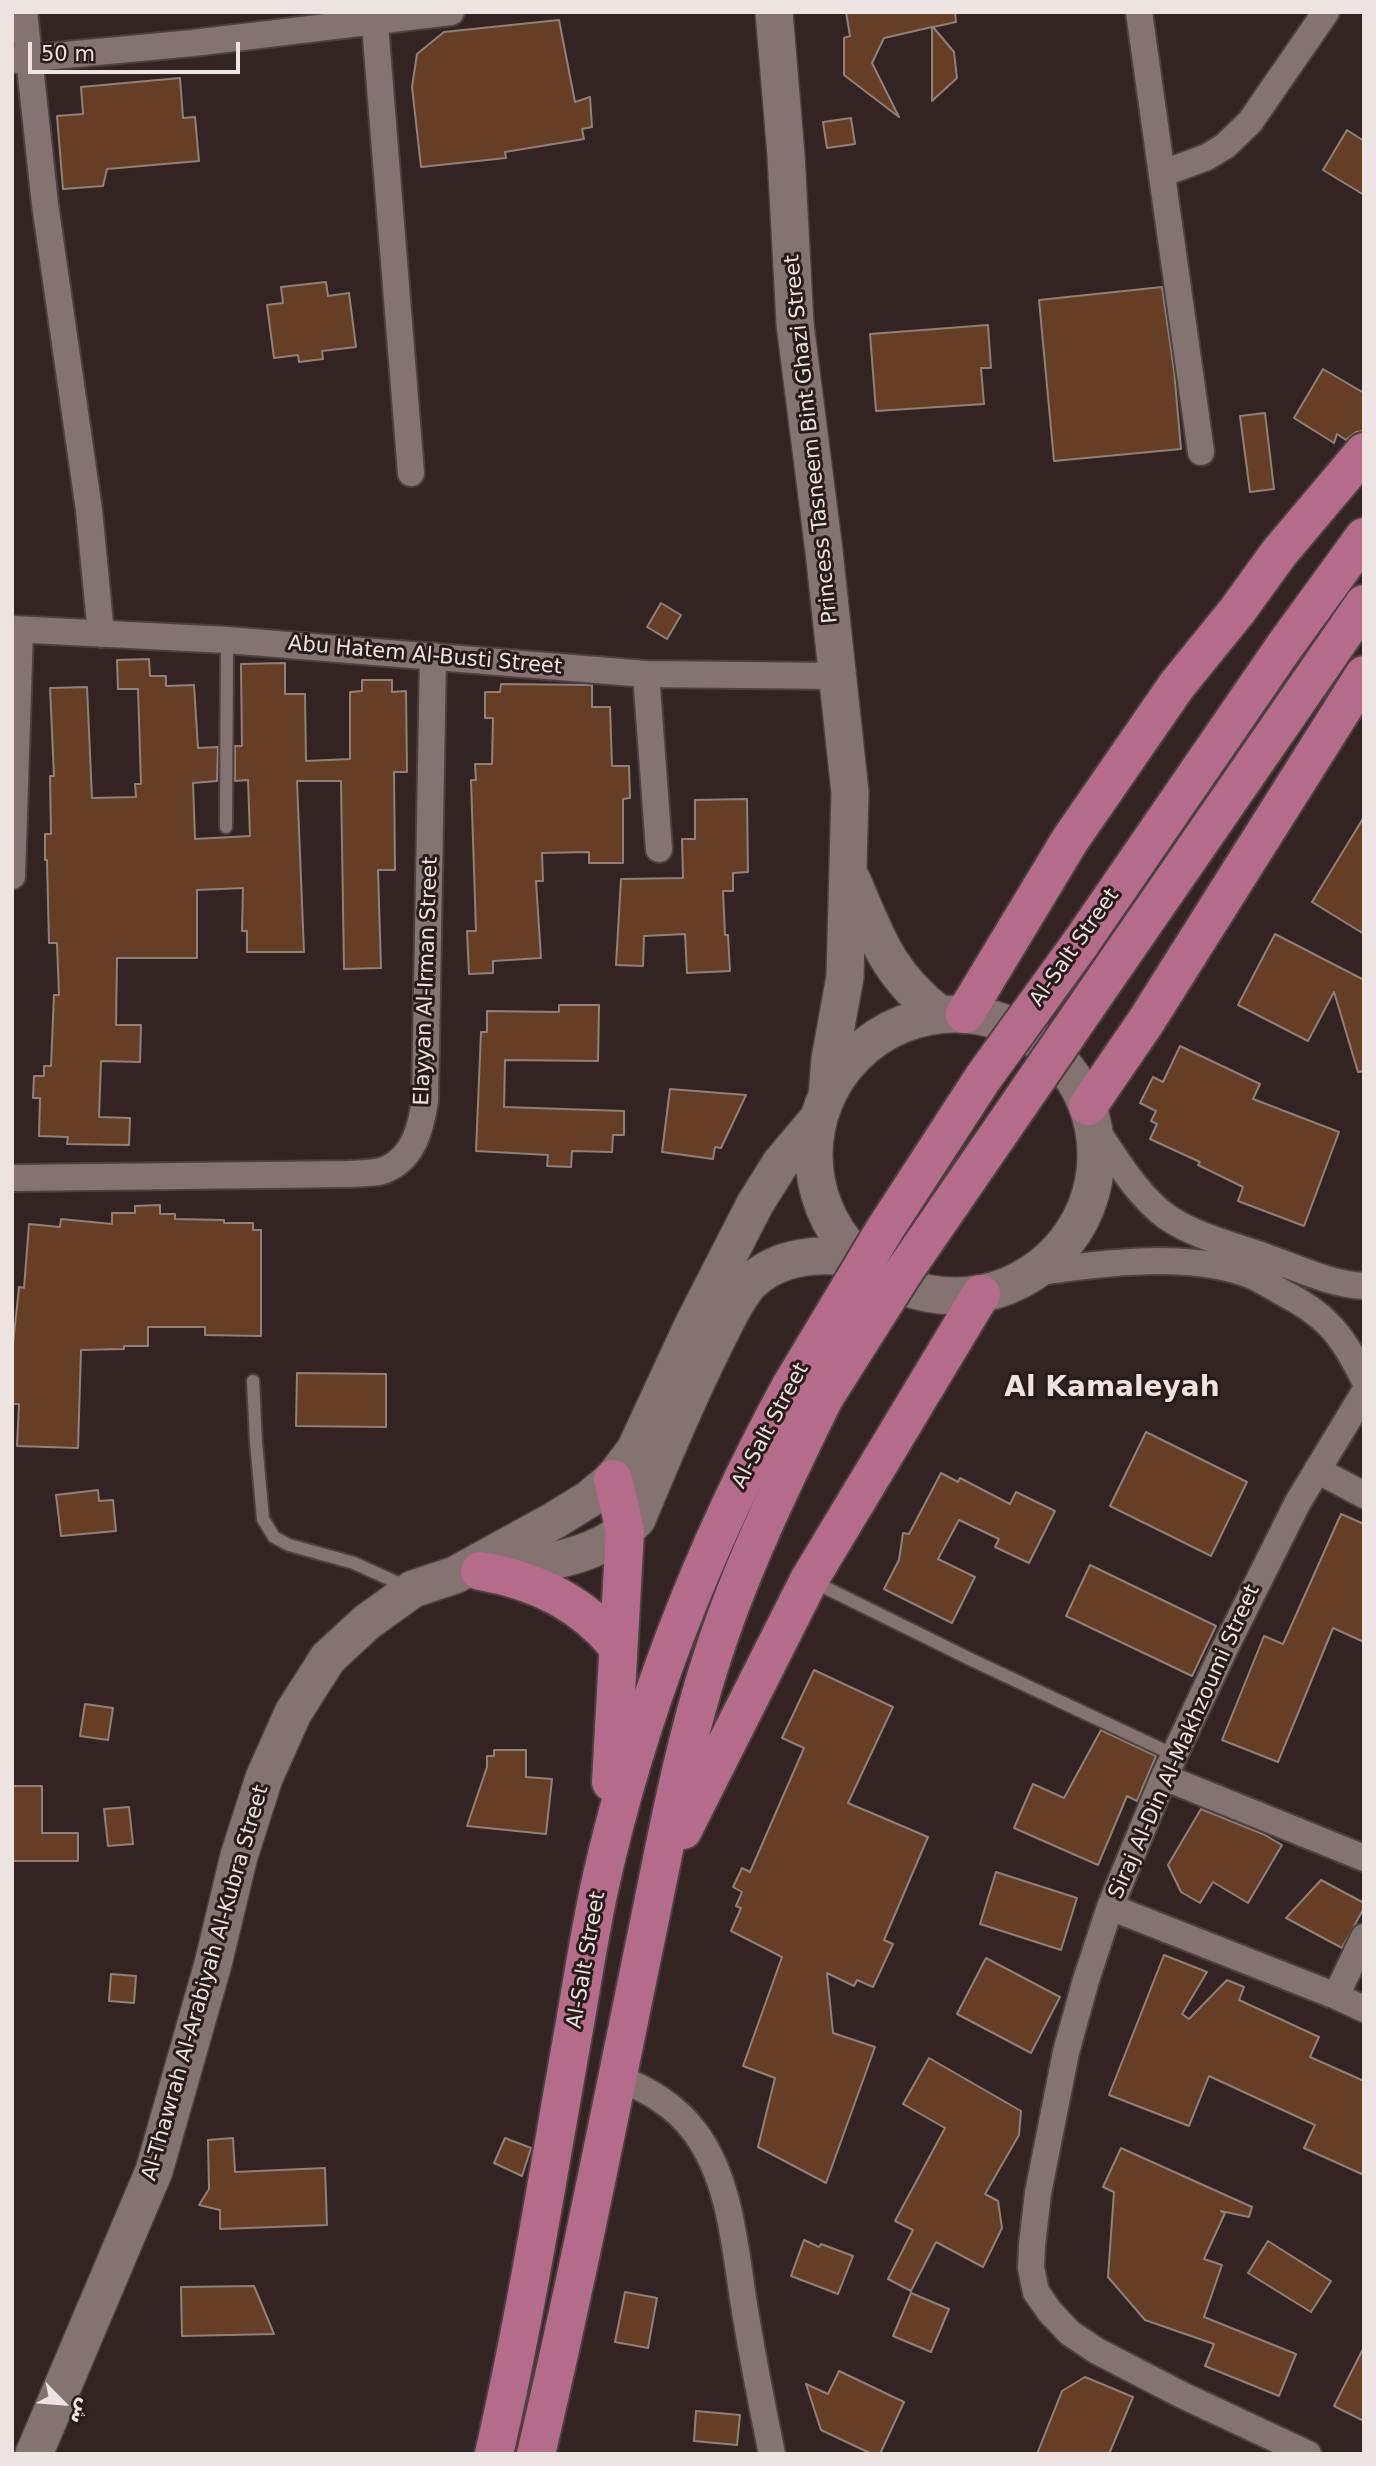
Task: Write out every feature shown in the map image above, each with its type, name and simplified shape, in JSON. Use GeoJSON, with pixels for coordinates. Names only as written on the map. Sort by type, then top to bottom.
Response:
{"type":"FeatureCollection","features":[{"type":"Feature","properties":{"kind":"main road"},"geometry":{"type":"LineString","coordinates":[[952,1014],[1177,685],[1237,611],[1279,552],[1364,452]]}},
{"type":"Feature","properties":{"kind":"main road","name":"Al-Salt Street"},"geometry":{"type":"LineString","coordinates":[[536,2454],[576,2277],[685,1756],[710,1662],[738,1584],[764,1524],[808,1391],[885,1229],[983,1078],[1080,944],[1276,659],[1364,537]]}},
{"type":"Feature","properties":{"kind":"main road","name":"Al-Salt Street"},"geometry":{"type":"LineString","coordinates":[[494,2454],[533,2268],[600,1885],[628,1779],[664,1664],[694,1583],[760,1441],[808,1391],[903,1273],[1364,604]]}},
{"type":"Feature","properties":{"kind":"main road"},"geometry":{"type":"LineString","coordinates":[[1090,1116],[1145,1023],[1364,675]]}},
{"type":"Feature","properties":{"kind":"main road"},"geometry":{"type":"LineString","coordinates":[[659,1876],[809,1580],[981,1294]]}},
{"type":"Feature","properties":{"kind":"main road"},"geometry":{"type":"LineString","coordinates":[[600,1885],[614,1746],[617,1646],[625,1531],[613,1479]]}},
{"type":"Feature","properties":{"kind":"main road"},"geometry":{"type":"LineString","coordinates":[[467,1573],[531,1583],[560,1597],[607,1633],[617,1646]]}},
{"type":"Feature","properties":{"kind":"street"},"geometry":{"type":"LineString","coordinates":[[24,12],[20,59],[45,204],[89,510],[101,634]]}},
{"type":"Feature","properties":{"kind":"street"},"geometry":{"type":"LineString","coordinates":[[20,59],[193,43],[375,16],[451,12]]}},
{"type":"Feature","properties":{"kind":"street","name":"Princess Tasneem Bint Ghazi Street"},"geometry":{"type":"LineString","coordinates":[[774,12],[786,155],[795,324],[850,792],[845,976],[814,1169],[828,1218],[858,1258]]}},
{"type":"Feature","properties":{"kind":"street"},"geometry":{"type":"LineString","coordinates":[[1139,12],[1164,173],[1201,453]]}},
{"type":"Feature","properties":{"kind":"street"},"geometry":{"type":"LineString","coordinates":[[1164,173],[1207,157],[1225,146],[1250,122],[1326,12]]}},
{"type":"Feature","properties":{"kind":"street"},"geometry":{"type":"LineString","coordinates":[[375,16],[411,473]]}},
{"type":"Feature","properties":{"kind":"street"},"geometry":{"type":"LineString","coordinates":[[12,876],[16,629]]}},
{"type":"Feature","properties":{"kind":"street","name":"Abu Hatem Al-Busti Street"},"geometry":{"type":"LineString","coordinates":[[16,629],[227,640],[646,674],[837,676]]}},
{"type":"Feature","properties":{"kind":"street","name":"Elayyan Al-Irman Street"},"geometry":{"type":"LineString","coordinates":[[12,1178],[349,1174],[386,1170],[401,1160],[412,1146],[421,1127],[425,1101],[433,656]]}},
{"type":"Feature","properties":{"kind":"street"},"geometry":{"type":"LineString","coordinates":[[646,674],[659,849]]}},
{"type":"Feature","properties":{"kind":"street","name":"Princess Tasneem Bint Ghazi Street"},"geometry":{"type":"LineString","coordinates":[[846,866],[882,950],[901,979],[919,997],[952,1014]]}},
{"type":"Feature","properties":{"kind":"street"},"geometry":{"type":"LineString","coordinates":[[952,1014],[1005,1021],[1041,1041],[1070,1070],[1090,1116],[1133,1181],[1165,1216],[1215,1239],[1260,1267],[1329,1325],[1364,1379]]}},
{"type":"Feature","properties":{"kind":"street","name":"Al-Thawrah Al-Arabiyah Al-Kubra Street"},"geometry":{"type":"LineString","coordinates":[[467,1573],[555,1521],[589,1499],[613,1479],[635,1450],[699,1313],[755,1203],[822,1107],[854,1055],[882,1034],[913,1019],[952,1014]]}},
{"type":"Feature","properties":{"kind":"street"},"geometry":{"type":"LineString","coordinates":[[858,1258],[894,1283],[937,1296],[981,1294],[1018,1282],[1033,1273],[1050,1260],[1079,1223],[1095,1178],[1096,1142],[1090,1116]]}},
{"type":"Feature","properties":{"kind":"street","name":"Al-Thawrah Al-Arabiyah Al-Kubra Street"},"geometry":{"type":"LineString","coordinates":[[34,2454],[154,2171],[213,1964],[239,1856],[264,1778],[293,1713],[328,1658],[366,1622],[413,1590],[467,1573],[553,1561],[590,1550],[625,1531],[637,1519],[691,1391],[750,1283],[768,1270],[805,1258],[832,1255],[858,1258]]}},
{"type":"Feature","properties":{"kind":"street"},"geometry":{"type":"LineString","coordinates":[[1033,1273],[1085,1266],[1162,1261],[1260,1267],[1364,1286]]}},
{"type":"Feature","properties":{"kind":"street","name":"Siraj Al-Din Al-Makhzoumi Street"},"geometry":{"type":"LineString","coordinates":[[1308,2454],[1182,2395],[1097,2351],[1070,2333],[1036,2292],[1031,2268],[1032,2245],[1049,2132],[1076,2015],[1110,1907],[1169,1766],[1261,1575],[1318,1470],[1364,1393]]}},
{"type":"Feature","properties":{"kind":"street"},"geometry":{"type":"LineString","coordinates":[[1318,1470],[1364,1495]]}},
{"type":"Feature","properties":{"kind":"street"},"geometry":{"type":"LineString","coordinates":[[1169,1766],[1364,1858]]}},
{"type":"Feature","properties":{"kind":"street"},"geometry":{"type":"LineString","coordinates":[[1110,1907],[1364,2009]]}},
{"type":"Feature","properties":{"kind":"street"},"geometry":{"type":"LineString","coordinates":[[1336,1996],[1364,1937]]}},
{"type":"Feature","properties":{"kind":"street"},"geometry":{"type":"LineString","coordinates":[[617,2077],[649,2090],[677,2112],[695,2132],[715,2165],[729,2213],[757,2384],[772,2454]]}},
{"type":"Feature","properties":{"kind":"lane"},"geometry":{"type":"LineString","coordinates":[[226,827],[227,640]]}},
{"type":"Feature","properties":{"kind":"lane"},"geometry":{"type":"LineString","coordinates":[[253,1381],[264,1519],[274,1537],[289,1545],[354,1563],[413,1590]]}},
{"type":"Feature","properties":{"kind":"lane"},"geometry":{"type":"LineString","coordinates":[[809,1580],[972,1660],[1169,1766]]}},
{"type":"Feature","properties":{"kind":"building"},"geometry":{"type":"Polygon","coordinates":[[[846,12],[955,12],[956,22],[933,27],[954,52],[957,78],[932,101],[932,27],[884,38],[872,63],[899,117],[844,75],[844,38],[850,36],[846,12]]]}},
{"type":"Feature","properties":{"kind":"building"},"geometry":{"type":"Polygon","coordinates":[[[559,20],[575,102],[590,97],[592,127],[582,129],[584,139],[505,152],[506,158],[421,167],[412,87],[417,54],[444,32],[559,20]]]}},
{"type":"Feature","properties":{"kind":"building"},"geometry":{"type":"Polygon","coordinates":[[[180,78],[183,118],[195,117],[199,161],[107,169],[103,186],[63,189],[57,116],[83,114],[81,87],[180,78]]]}},
{"type":"Feature","properties":{"kind":"building"},"geometry":{"type":"Polygon","coordinates":[[[851,118],[855,144],[827,148],[823,122],[851,118]]]}},
{"type":"Feature","properties":{"kind":"building"},"geometry":{"type":"Polygon","coordinates":[[[1347,130],[1364,141],[1364,195],[1323,170],[1347,130]]]}},
{"type":"Feature","properties":{"kind":"building"},"geometry":{"type":"Polygon","coordinates":[[[326,282],[328,296],[349,293],[356,347],[322,351],[323,359],[299,362],[298,355],[274,358],[267,305],[283,303],[281,287],[326,282]]]}},
{"type":"Feature","properties":{"kind":"building"},"geometry":{"type":"Polygon","coordinates":[[[1162,287],[1174,370],[1181,449],[1054,461],[1039,300],[1162,287]]]}},
{"type":"Feature","properties":{"kind":"building"},"geometry":{"type":"Polygon","coordinates":[[[988,325],[991,368],[981,368],[984,404],[876,411],[870,334],[988,325]]]}},
{"type":"Feature","properties":{"kind":"building"},"geometry":{"type":"Polygon","coordinates":[[[1323,369],[1364,393],[1364,431],[1356,432],[1346,440],[1337,434],[1334,443],[1294,418],[1323,369]]]}},
{"type":"Feature","properties":{"kind":"building"},"geometry":{"type":"Polygon","coordinates":[[[1265,413],[1274,489],[1250,492],[1240,416],[1265,413]]]}},
{"type":"Feature","properties":{"kind":"building"},"geometry":{"type":"Polygon","coordinates":[[[661,603],[681,615],[667,639],[647,627],[661,603]]]}},
{"type":"Feature","properties":{"kind":"building"},"geometry":{"type":"Polygon","coordinates":[[[149,659],[150,676],[166,676],[166,686],[194,685],[198,748],[218,747],[217,781],[193,783],[195,839],[250,836],[248,780],[235,781],[235,746],[242,746],[241,664],[285,663],[285,694],[305,694],[306,761],[350,759],[350,692],[362,691],[362,680],[392,680],[392,692],[406,691],[407,772],[394,772],[395,870],[378,870],[381,968],[344,969],[341,781],[297,781],[304,952],[247,952],[247,931],[242,931],[243,888],[197,890],[197,958],[117,958],[116,1025],[141,1025],[140,1062],[101,1061],[99,1117],[130,1118],[129,1145],[67,1144],[68,1137],[39,1136],[40,1098],[33,1098],[34,1076],[44,1076],[44,1066],[51,1066],[54,995],[59,995],[57,943],[49,943],[45,860],[45,834],[51,834],[50,776],[54,776],[50,688],[87,687],[92,798],[136,797],[135,784],[141,784],[138,689],[118,689],[117,660],[149,659]]]}},
{"type":"Feature","properties":{"kind":"building"},"geometry":{"type":"Polygon","coordinates":[[[501,684],[592,685],[592,707],[610,707],[612,766],[629,766],[630,798],[623,799],[623,863],[589,863],[589,852],[542,853],[543,881],[536,881],[541,958],[493,961],[493,973],[469,974],[467,931],[476,931],[471,780],[476,780],[475,764],[492,764],[493,718],[485,718],[485,692],[500,692],[501,684]]]}},
{"type":"Feature","properties":{"kind":"building"},"geometry":{"type":"Polygon","coordinates":[[[747,799],[748,872],[733,873],[733,891],[723,891],[730,971],[687,973],[685,934],[644,936],[643,966],[616,965],[621,879],[683,878],[682,839],[695,839],[695,800],[747,799]]]}},
{"type":"Feature","properties":{"kind":"building"},"geometry":{"type":"Polygon","coordinates":[[[1364,817],[1364,934],[1312,902],[1364,817]]]}},
{"type":"Feature","properties":{"kind":"building"},"geometry":{"type":"Polygon","coordinates":[[[1275,934],[1364,980],[1364,1071],[1358,1072],[1334,992],[1308,1041],[1238,1005],[1275,934]]]}},
{"type":"Feature","properties":{"kind":"building"},"geometry":{"type":"Polygon","coordinates":[[[559,1005],[599,1005],[598,1061],[505,1060],[504,1107],[624,1111],[624,1135],[613,1135],[612,1152],[572,1151],[571,1167],[547,1166],[548,1155],[476,1151],[481,1032],[487,1032],[487,1011],[559,1012],[559,1005]]]}},
{"type":"Feature","properties":{"kind":"building"},"geometry":{"type":"Polygon","coordinates":[[[1180,1046],[1260,1084],[1253,1099],[1339,1132],[1304,1226],[1238,1201],[1243,1187],[1198,1165],[1200,1162],[1150,1139],[1157,1124],[1151,1121],[1156,1111],[1140,1103],[1153,1077],[1163,1082],[1180,1046]]]}},
{"type":"Feature","properties":{"kind":"building"},"geometry":{"type":"Polygon","coordinates":[[[670,1089],[746,1095],[721,1148],[715,1147],[713,1159],[662,1152],[670,1089]]]}},
{"type":"Feature","properties":{"kind":"building"},"geometry":{"type":"Polygon","coordinates":[[[160,1205],[160,1214],[175,1214],[175,1219],[253,1223],[253,1230],[261,1230],[261,1336],[205,1335],[205,1327],[148,1327],[148,1346],[81,1350],[78,1448],[17,1446],[19,1404],[12,1404],[12,1354],[19,1287],[24,1288],[29,1224],[60,1227],[61,1219],[112,1224],[112,1213],[135,1213],[135,1206],[160,1205]]]}},
{"type":"Feature","properties":{"kind":"building"},"geometry":{"type":"Polygon","coordinates":[[[297,1373],[386,1374],[386,1427],[296,1426],[297,1373]]]}},
{"type":"Feature","properties":{"kind":"building"},"geometry":{"type":"Polygon","coordinates":[[[1146,1432],[1247,1482],[1211,1556],[1110,1506],[1146,1432]]]}},
{"type":"Feature","properties":{"kind":"building"},"geometry":{"type":"Polygon","coordinates":[[[941,1473],[958,1482],[960,1478],[1010,1504],[1016,1492],[1055,1511],[1029,1563],[995,1547],[999,1539],[959,1520],[938,1559],[975,1577],[952,1623],[884,1589],[899,1560],[903,1533],[909,1534],[941,1473]]]}},
{"type":"Feature","properties":{"kind":"building"},"geometry":{"type":"Polygon","coordinates":[[[98,1490],[99,1501],[113,1500],[116,1531],[61,1536],[56,1495],[98,1490]]]}},
{"type":"Feature","properties":{"kind":"building"},"geometry":{"type":"Polygon","coordinates":[[[1341,1514],[1364,1524],[1364,1642],[1333,1628],[1278,1762],[1222,1740],[1264,1636],[1283,1644],[1341,1514]]]}},
{"type":"Feature","properties":{"kind":"building"},"geometry":{"type":"Polygon","coordinates":[[[1090,1565],[1216,1626],[1192,1676],[1066,1616],[1090,1565]]]}},
{"type":"Feature","properties":{"kind":"building"},"geometry":{"type":"Polygon","coordinates":[[[814,1670],[893,1707],[848,1803],[928,1837],[884,1940],[893,1944],[873,1987],[857,1980],[854,1986],[827,1973],[833,2033],[875,2047],[826,2183],[758,2147],[775,2078],[743,2066],[782,1957],[731,1931],[741,1908],[736,1906],[742,1892],[733,1887],[742,1868],[750,1872],[804,1748],[782,1738],[814,1670]]]}},
{"type":"Feature","properties":{"kind":"building"},"geometry":{"type":"Polygon","coordinates":[[[85,1704],[113,1708],[108,1740],[80,1736],[85,1704]]]}},
{"type":"Feature","properties":{"kind":"building"},"geometry":{"type":"Polygon","coordinates":[[[1101,1730],[1156,1756],[1137,1801],[1127,1796],[1098,1865],[1014,1828],[1033,1784],[1064,1798],[1101,1730]]]}},
{"type":"Feature","properties":{"kind":"building"},"geometry":{"type":"Polygon","coordinates":[[[494,1750],[526,1750],[526,1777],[552,1779],[546,1834],[467,1826],[487,1767],[487,1756],[494,1756],[494,1750]]]}},
{"type":"Feature","properties":{"kind":"building"},"geometry":{"type":"Polygon","coordinates":[[[12,1786],[42,1786],[42,1833],[78,1833],[78,1861],[12,1861],[12,1786]]]}},
{"type":"Feature","properties":{"kind":"building"},"geometry":{"type":"Polygon","coordinates":[[[129,1807],[133,1844],[108,1846],[104,1809],[129,1807]]]}},
{"type":"Feature","properties":{"kind":"building"},"geometry":{"type":"Polygon","coordinates":[[[1201,1809],[1263,1834],[1282,1845],[1248,1903],[1213,1882],[1200,1903],[1181,1892],[1168,1865],[1201,1809]]]}},
{"type":"Feature","properties":{"kind":"building"},"geometry":{"type":"Polygon","coordinates":[[[996,1872],[1077,1898],[1061,1950],[980,1924],[996,1872]]]}},
{"type":"Feature","properties":{"kind":"building"},"geometry":{"type":"Polygon","coordinates":[[[1321,1880],[1364,1903],[1364,1908],[1342,1948],[1286,1918],[1321,1880]]]}},
{"type":"Feature","properties":{"kind":"building"},"geometry":{"type":"Polygon","coordinates":[[[1164,1955],[1207,1972],[1182,2014],[1189,2019],[1227,1980],[1244,1987],[1239,2000],[1319,2037],[1310,2057],[1364,2081],[1364,2175],[1304,2148],[1315,2125],[1209,2076],[1189,2126],[1109,2095],[1164,1955]]]}},
{"type":"Feature","properties":{"kind":"building"},"geometry":{"type":"Polygon","coordinates":[[[986,1958],[1060,1997],[1031,2053],[957,2014],[986,1958]]]}},
{"type":"Feature","properties":{"kind":"building"},"geometry":{"type":"Polygon","coordinates":[[[111,1974],[136,1976],[134,2003],[109,2001],[111,1974]]]}},
{"type":"Feature","properties":{"kind":"building"},"geometry":{"type":"Polygon","coordinates":[[[929,2058],[1021,2111],[1019,2135],[985,2194],[998,2201],[1002,2228],[983,2267],[936,2242],[911,2291],[888,2279],[913,2230],[895,2221],[945,2128],[903,2104],[929,2058]]]}},
{"type":"Feature","properties":{"kind":"building"},"geometry":{"type":"Polygon","coordinates":[[[233,2138],[235,2172],[325,2168],[327,2225],[220,2229],[220,2210],[199,2205],[209,2189],[208,2140],[233,2138]]]}},
{"type":"Feature","properties":{"kind":"building"},"geometry":{"type":"Polygon","coordinates":[[[505,2138],[531,2148],[522,2176],[494,2163],[505,2138]]]}},
{"type":"Feature","properties":{"kind":"building"},"geometry":{"type":"Polygon","coordinates":[[[1121,2148],[1252,2207],[1249,2217],[1221,2211],[1225,2213],[1204,2259],[1222,2265],[1204,2317],[1296,2354],[1279,2396],[1205,2366],[1214,2344],[1145,2320],[1108,2277],[1114,2192],[1103,2187],[1121,2148]]]}},
{"type":"Feature","properties":{"kind":"building"},"geometry":{"type":"Polygon","coordinates":[[[804,2240],[853,2256],[838,2294],[791,2276],[804,2240]]]}},
{"type":"Feature","properties":{"kind":"building"},"geometry":{"type":"Polygon","coordinates":[[[1268,2241],[1331,2281],[1311,2312],[1248,2273],[1268,2241]]]}},
{"type":"Feature","properties":{"kind":"building"},"geometry":{"type":"Polygon","coordinates":[[[254,2286],[274,2334],[182,2336],[181,2287],[254,2286]]]}},
{"type":"Feature","properties":{"kind":"building"},"geometry":{"type":"Polygon","coordinates":[[[625,2292],[657,2298],[648,2348],[615,2342],[625,2292]]]}},
{"type":"Feature","properties":{"kind":"building"},"geometry":{"type":"Polygon","coordinates":[[[911,2293],[949,2309],[931,2352],[893,2336],[911,2293]]]}},
{"type":"Feature","properties":{"kind":"building"},"geometry":{"type":"Polygon","coordinates":[[[1364,2347],[1364,2421],[1334,2406],[1364,2347]]]}},
{"type":"Feature","properties":{"kind":"building"},"geometry":{"type":"Polygon","coordinates":[[[839,2371],[904,2402],[880,2454],[872,2454],[821,2430],[806,2384],[828,2394],[839,2371]]]}},
{"type":"Feature","properties":{"kind":"building"},"geometry":{"type":"Polygon","coordinates":[[[1085,2377],[1133,2397],[1109,2454],[1037,2454],[1062,2391],[1085,2377]]]}},
{"type":"Feature","properties":{"kind":"building"},"geometry":{"type":"Polygon","coordinates":[[[696,2411],[740,2415],[737,2445],[694,2441],[696,2411]]]}},
{"type":"Feature","properties":{"kind":"district","name":"Al Kamaleyah"},"geometry":{"type":"Point","coordinates":[1112,1389]}}]}
